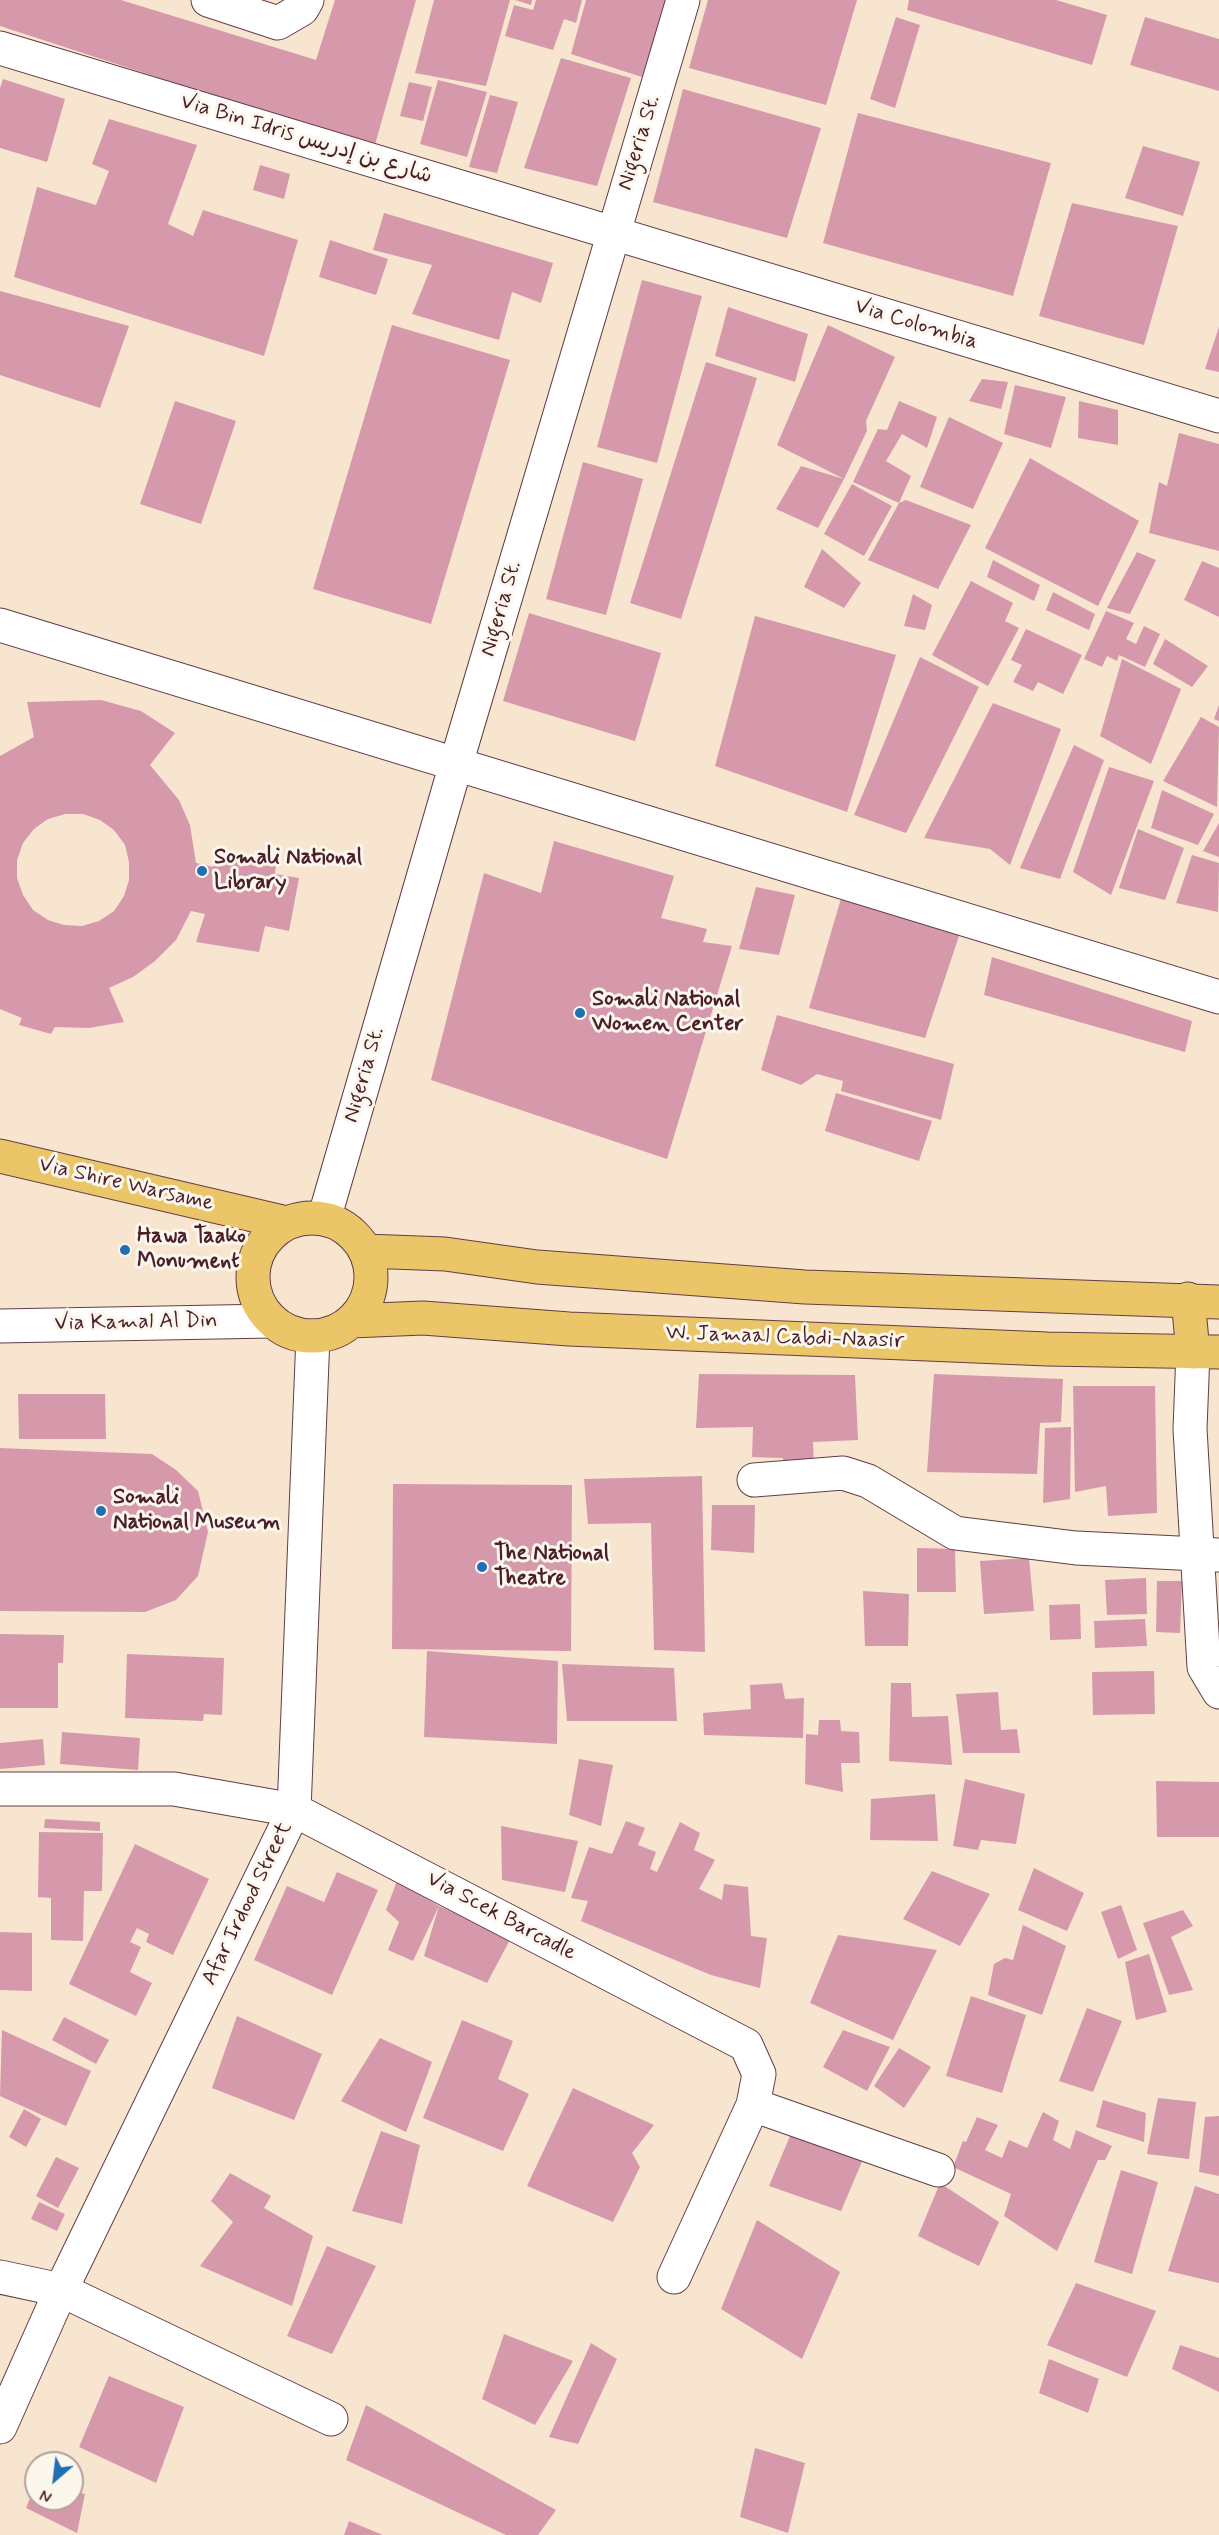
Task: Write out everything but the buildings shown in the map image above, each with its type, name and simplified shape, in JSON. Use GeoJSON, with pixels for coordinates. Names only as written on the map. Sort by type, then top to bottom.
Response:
{"type":"FeatureCollection","features":[{"type":"Feature","properties":{"kind":"highway","name":"Via Shire Warsame"},"geometry":{"type":"LineString","coordinates":[[0,1156],[287,1223]]}},
{"type":"Feature","properties":{"kind":"highway"},"geometry":{"type":"LineString","coordinates":[[305,1218],[324,1219],[341,1225],[355,1236],[365,1251],[371,1269],[370,1289],[364,1307],[351,1322],[333,1332],[313,1336],[298,1335],[272,1321],[260,1306],[253,1287],[253,1267],[259,1249],[271,1234],[287,1223],[305,1218]]}},
{"type":"Feature","properties":{"kind":"highway"},"geometry":{"type":"LineString","coordinates":[[365,1251],[445,1254],[537,1268],[805,1287],[1083,1298],[1204,1300],[1206,1352]]}},
{"type":"Feature","properties":{"kind":"highway","name":"W. Jamaal Cabdi-Naasir"},"geometry":{"type":"LineString","coordinates":[[351,1322],[423,1318],[569,1329],[1206,1352]]}},
{"type":"Feature","properties":{"kind":"street"},"geometry":{"type":"LineString","coordinates":[[208,0],[278,23],[302,9],[307,0]]}},
{"type":"Feature","properties":{"kind":"street","name":"Nigeria St."},"geometry":{"type":"LineString","coordinates":[[324,1219],[456,764],[683,0]]}},
{"type":"Feature","properties":{"kind":"street","name":"Via Bin Idris شارع بن إدريس"},"geometry":{"type":"LineString","coordinates":[[0,48],[613,233]]}},
{"type":"Feature","properties":{"kind":"street","name":"Via Colombia"},"geometry":{"type":"LineString","coordinates":[[613,233],[1219,416]]}},
{"type":"Feature","properties":{"kind":"street"},"geometry":{"type":"LineString","coordinates":[[0,625],[1219,998]]}},
{"type":"Feature","properties":{"kind":"street","name":"Via Kamal Al Din"},"geometry":{"type":"LineString","coordinates":[[0,1326],[272,1321]]}},
{"type":"Feature","properties":{"kind":"street","name":"Afar Irdood Street"},"geometry":{"type":"LineString","coordinates":[[0,2427],[61,2290],[294,1810],[313,1336]]}},
{"type":"Feature","properties":{"kind":"street"},"geometry":{"type":"LineString","coordinates":[[1206,1352],[1190,1429],[1208,1555],[1203,1667],[1219,1692]]}},
{"type":"Feature","properties":{"kind":"street"},"geometry":{"type":"LineString","coordinates":[[753,1479],[843,1473],[868,1481],[955,1533],[1076,1548],[1208,1555]]}},
{"type":"Feature","properties":{"kind":"street","name":"Via Scek Barcadle"},"geometry":{"type":"LineString","coordinates":[[0,1789],[174,1789],[294,1810],[746,2045],[759,2074],[753,2105],[674,2277]]}},
{"type":"Feature","properties":{"kind":"street"},"geometry":{"type":"LineString","coordinates":[[753,2105],[939,2170]]}},
{"type":"Feature","properties":{"kind":"street"},"geometry":{"type":"LineString","coordinates":[[0,2277],[61,2290],[331,2419]]}},
{"type":"Feature","properties":{"kind":"place","name":"Somali National Library"},"geometry":{"type":"Point","coordinates":[202,871]}},
{"type":"Feature","properties":{"kind":"place","name":"Somali National Women Center"},"geometry":{"type":"Point","coordinates":[580,1013]}},
{"type":"Feature","properties":{"kind":"place","name":"Hawa Taako Monument"},"geometry":{"type":"Point","coordinates":[125,1250]}},
{"type":"Feature","properties":{"kind":"place","name":"Somali National Museum"},"geometry":{"type":"Point","coordinates":[101,1511]}},
{"type":"Feature","properties":{"kind":"place","name":"The National Theatre"},"geometry":{"type":"Point","coordinates":[482,1567]}}]}
